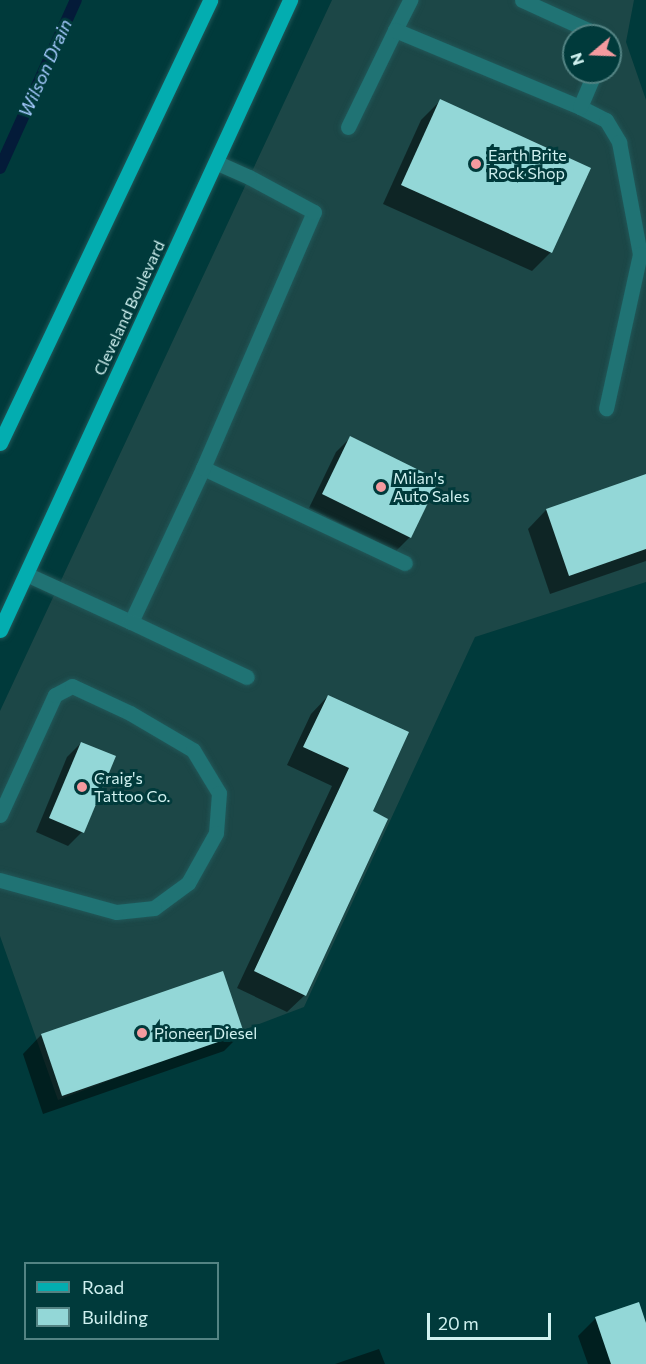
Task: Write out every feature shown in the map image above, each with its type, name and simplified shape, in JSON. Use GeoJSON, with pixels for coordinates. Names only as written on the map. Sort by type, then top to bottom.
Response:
{"type":"FeatureCollection","features":[{"type":"Feature","properties":{"kind":"main road"},"geometry":{"type":"LineString","coordinates":[[0,443],[210,0]]}},
{"type":"Feature","properties":{"kind":"main road","name":"Cleveland Boulevard"},"geometry":{"type":"LineString","coordinates":[[0,630],[290,0]]}},
{"type":"Feature","properties":{"kind":"lane"},"geometry":{"type":"LineString","coordinates":[[348,127],[410,0]]}},
{"type":"Feature","properties":{"kind":"lane"},"geometry":{"type":"LineString","coordinates":[[522,0],[575,24]]}},
{"type":"Feature","properties":{"kind":"lane"},"geometry":{"type":"LineString","coordinates":[[395,30],[580,107],[606,120],[619,142],[640,254],[606,408]]}},
{"type":"Feature","properties":{"kind":"lane"},"geometry":{"type":"LineString","coordinates":[[580,107],[590,84]]}},
{"type":"Feature","properties":{"kind":"lane"},"geometry":{"type":"LineString","coordinates":[[131,622],[203,468],[314,212],[216,162]]}},
{"type":"Feature","properties":{"kind":"lane"},"geometry":{"type":"LineString","coordinates":[[203,468],[405,562]]}},
{"type":"Feature","properties":{"kind":"lane"},"geometry":{"type":"LineString","coordinates":[[26,574],[247,677]]}},
{"type":"Feature","properties":{"kind":"lane"},"geometry":{"type":"LineString","coordinates":[[0,815],[55,695],[72,686],[130,713],[193,750],[219,793],[216,833],[188,884],[154,908],[116,912],[0,880]]}},
{"type":"Feature","properties":{"kind":"shaded area"},"geometry":{"type":"Polygon","coordinates":[[[332,0],[634,0],[626,42],[646,100],[646,582],[475,637],[304,1007],[58,1100],[0,936],[0,711],[332,0]]]}},
{"type":"Feature","properties":{"kind":"building"},"geometry":{"type":"Polygon","coordinates":[[[440,99],[591,168],[552,253],[401,185],[440,99]]]}},
{"type":"Feature","properties":{"kind":"building","name":"Milan's Auto Sales"},"geometry":{"type":"Polygon","coordinates":[[[350,436],[439,480],[411,538],[322,494],[350,436]]]}},
{"type":"Feature","properties":{"kind":"building"},"geometry":{"type":"Polygon","coordinates":[[[646,474],[646,549],[569,576],[546,509],[646,474]]]}},
{"type":"Feature","properties":{"kind":"building"},"geometry":{"type":"Polygon","coordinates":[[[328,695],[409,732],[373,811],[388,819],[306,996],[254,971],[349,768],[303,747],[328,695]]]}},
{"type":"Feature","properties":{"kind":"building","name":"Craig's Tattoo Co."},"geometry":{"type":"Polygon","coordinates":[[[81,742],[116,756],[84,833],[49,818],[81,742]]]}},
{"type":"Feature","properties":{"kind":"building","name":"Pioneer Diesel"},"geometry":{"type":"Polygon","coordinates":[[[223,971],[244,1033],[62,1096],[41,1034],[223,971]]]}},
{"type":"Feature","properties":{"kind":"building"},"geometry":{"type":"Polygon","coordinates":[[[639,1302],[646,1323],[646,1364],[611,1364],[595,1317],[639,1302]]]}},
{"type":"Feature","properties":{"kind":"waterway","name":"Wilson Drain"},"geometry":{"type":"LineString","coordinates":[[0,168],[76,0]]}},
{"type":"Feature","properties":{"kind":"place","name":"Earth Brite Rock Shop"},"geometry":{"type":"Point","coordinates":[476,164]}},
{"type":"Feature","properties":{"kind":"place","name":"Milan's Auto Sales"},"geometry":{"type":"Point","coordinates":[381,487]}},
{"type":"Feature","properties":{"kind":"place","name":"Craig's Tattoo Co."},"geometry":{"type":"Point","coordinates":[82,787]}},
{"type":"Feature","properties":{"kind":"place","name":"Pioneer Diesel"},"geometry":{"type":"Point","coordinates":[142,1033]}}]}
